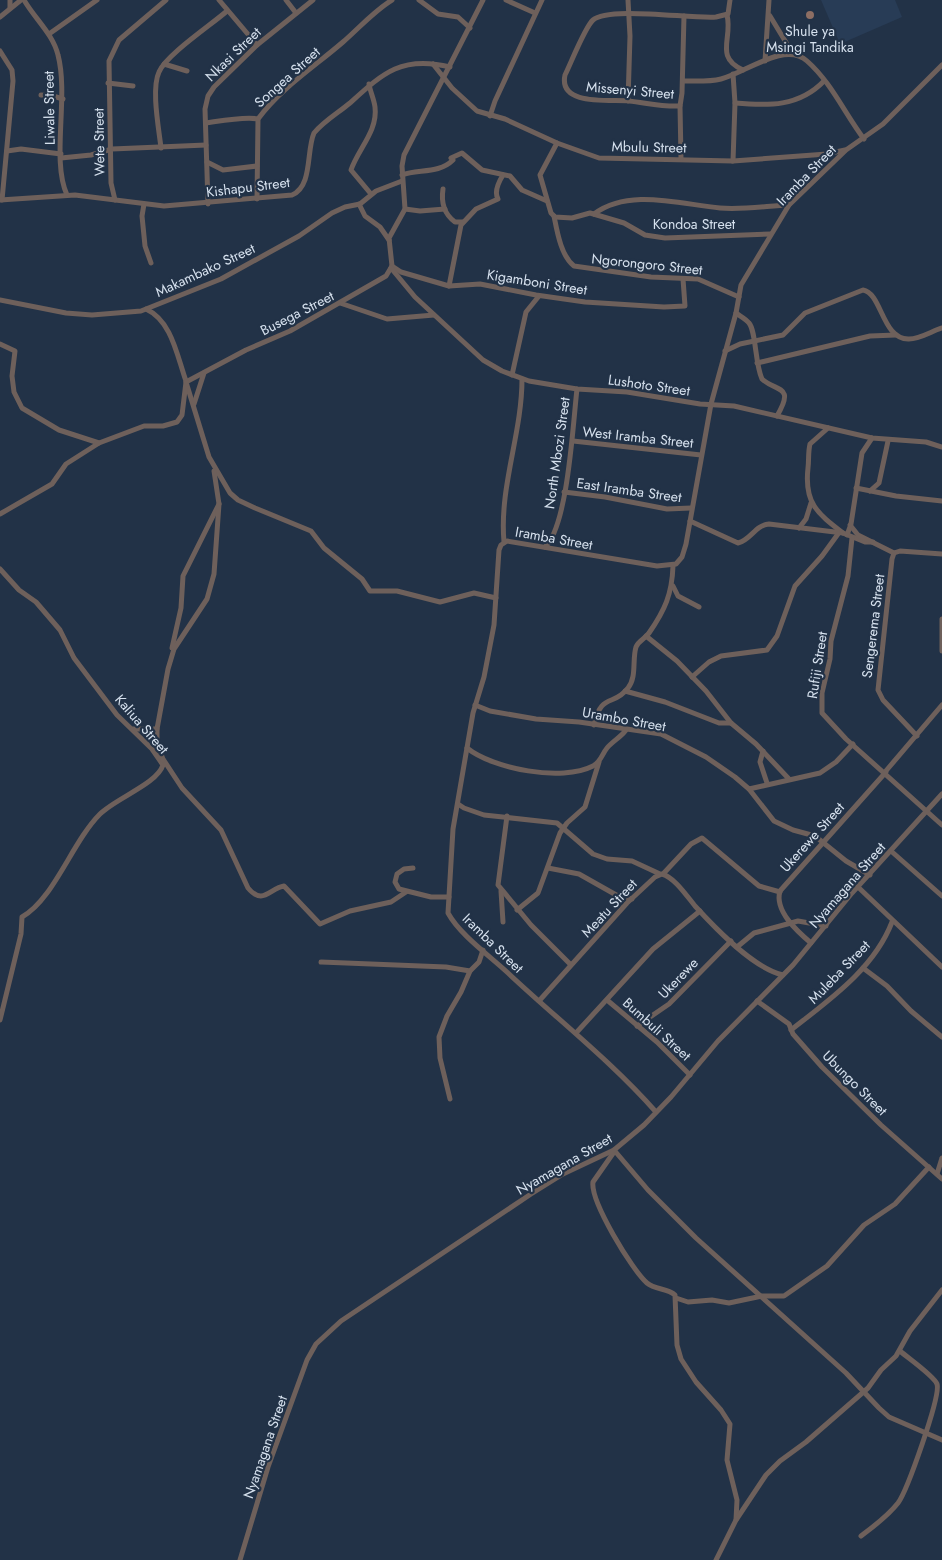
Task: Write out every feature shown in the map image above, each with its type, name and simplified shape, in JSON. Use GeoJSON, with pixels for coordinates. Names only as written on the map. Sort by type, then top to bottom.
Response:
{"type":"FeatureCollection","features":[{"type":"Feature","properties":{"kind":"street"},"geometry":{"type":"LineString","coordinates":[[10,0],[10,8]]}},
{"type":"Feature","properties":{"kind":"street"},"geometry":{"type":"LineString","coordinates":[[0,18],[10,8],[23,0]]}},
{"type":"Feature","properties":{"kind":"street","name":"Liwale Street"},"geometry":{"type":"LineString","coordinates":[[23,0],[49,34],[58,56],[63,100],[62,178],[67,195]]}},
{"type":"Feature","properties":{"kind":"street"},"geometry":{"type":"LineString","coordinates":[[49,34],[98,0]]}},
{"type":"Feature","properties":{"kind":"street","name":"Wete Street"},"geometry":{"type":"LineString","coordinates":[[115,200],[111,183],[112,149],[108,83],[110,61],[119,40],[166,0]]}},
{"type":"Feature","properties":{"kind":"street"},"geometry":{"type":"LineString","coordinates":[[219,0],[257,45]]}},
{"type":"Feature","properties":{"kind":"street"},"geometry":{"type":"LineString","coordinates":[[286,0],[296,12]]}},
{"type":"Feature","properties":{"kind":"street","name":"Nkasi Street"},"geometry":{"type":"LineString","coordinates":[[208,204],[206,122],[208,96],[257,45],[313,0]]}},
{"type":"Feature","properties":{"kind":"street","name":"Songea Street"},"geometry":{"type":"LineString","coordinates":[[258,199],[258,119],[276,98],[363,26],[379,8],[392,0]]}},
{"type":"Feature","properties":{"kind":"street"},"geometry":{"type":"LineString","coordinates":[[420,0],[438,14],[458,17],[470,28]]}},
{"type":"Feature","properties":{"kind":"street"},"geometry":{"type":"LineString","coordinates":[[391,267],[389,240],[404,209],[402,162],[405,152],[483,0]]}},
{"type":"Feature","properties":{"kind":"street"},"geometry":{"type":"LineString","coordinates":[[506,0],[535,13]]}},
{"type":"Feature","properties":{"kind":"street"},"geometry":{"type":"LineString","coordinates":[[490,116],[495,101],[542,0]]}},
{"type":"Feature","properties":{"kind":"street"},"geometry":{"type":"LineString","coordinates":[[628,0],[630,36],[628,101]]}},
{"type":"Feature","properties":{"kind":"street"},"geometry":{"type":"LineString","coordinates":[[730,0],[727,15],[727,56],[731,63],[743,70]]}},
{"type":"Feature","properties":{"kind":"street"},"geometry":{"type":"LineString","coordinates":[[765,61],[770,16],[769,0]]}},
{"type":"Feature","properties":{"kind":"street"},"geometry":{"type":"LineString","coordinates":[[161,148],[156,79],[164,64],[227,11]]}},
{"type":"Feature","properties":{"kind":"street","name":"Missenyi Street"},"geometry":{"type":"LineString","coordinates":[[680,106],[658,106],[628,101],[581,98],[569,90],[564,79],[593,20],[602,16],[629,14],[710,18],[727,15]]}},
{"type":"Feature","properties":{"kind":"street"},"geometry":{"type":"LineString","coordinates":[[681,158],[680,106],[683,81],[684,16]]}},
{"type":"Feature","properties":{"kind":"street"},"geometry":{"type":"LineString","coordinates":[[770,16],[793,54],[808,62],[824,81],[864,139]]}},
{"type":"Feature","properties":{"kind":"street"},"geometry":{"type":"LineString","coordinates":[[0,51],[12,70],[4,200]]}},
{"type":"Feature","properties":{"kind":"street"},"geometry":{"type":"LineString","coordinates":[[683,81],[718,80],[765,61],[793,54]]}},
{"type":"Feature","properties":{"kind":"street","name":"Kishapu Street"},"geometry":{"type":"LineString","coordinates":[[4,200],[67,195],[164,206],[186,203],[208,204],[287,196],[299,192],[306,179],[310,143],[314,133],[369,84],[393,68],[420,63],[432,63],[450,67]]}},
{"type":"Feature","properties":{"kind":"street","name":"Mbulu Street"},"geometry":{"type":"LineString","coordinates":[[432,63],[474,109],[490,116],[505,119],[557,143],[599,158],[681,158],[733,161],[827,154],[846,150]]}},
{"type":"Feature","properties":{"kind":"street"},"geometry":{"type":"LineString","coordinates":[[164,64],[187,71]]}},
{"type":"Feature","properties":{"kind":"street","name":"Iramba Street"},"geometry":{"type":"LineString","coordinates":[[656,1112],[605,1059],[483,950],[452,920],[447,910],[451,850],[467,748],[475,705],[490,647],[499,550],[504,542],[545,547],[651,566],[673,566],[682,557],[711,404],[744,278],[789,205],[846,150],[883,124],[942,65]]}},
{"type":"Feature","properties":{"kind":"street"},"geometry":{"type":"LineString","coordinates":[[732,74],[735,103],[733,161]]}},
{"type":"Feature","properties":{"kind":"street"},"geometry":{"type":"LineString","coordinates":[[735,103],[787,103],[814,91],[824,81]]}},
{"type":"Feature","properties":{"kind":"street"},"geometry":{"type":"LineString","coordinates":[[108,83],[133,86]]}},
{"type":"Feature","properties":{"kind":"street"},"geometry":{"type":"LineString","coordinates":[[369,84],[375,106],[374,117],[368,138],[351,170],[371,194]]}},
{"type":"Feature","properties":{"kind":"street"},"geometry":{"type":"LineString","coordinates":[[41,95],[53,96],[63,100]]}},
{"type":"Feature","properties":{"kind":"street"},"geometry":{"type":"LineString","coordinates":[[206,122],[231,121],[248,117],[258,119]]}},
{"type":"Feature","properties":{"kind":"street"},"geometry":{"type":"LineString","coordinates":[[554,216],[547,201],[540,175],[557,143]]}},
{"type":"Feature","properties":{"kind":"street"},"geometry":{"type":"LineString","coordinates":[[7,151],[22,149],[61,156],[91,155],[112,149],[206,145]]}},
{"type":"Feature","properties":{"kind":"street","name":"Makambako Street"},"geometry":{"type":"LineString","coordinates":[[0,300],[36,309],[74,314],[135,313],[221,279],[299,236],[332,213],[345,207],[359,204],[371,194],[412,171],[441,168],[451,163],[453,160],[451,158],[459,153],[466,155],[482,170],[503,175]]}},
{"type":"Feature","properties":{"kind":"street"},"geometry":{"type":"LineString","coordinates":[[207,162],[223,170],[257,166]]}},
{"type":"Feature","properties":{"kind":"street"},"geometry":{"type":"LineString","coordinates":[[449,286],[464,222],[476,209],[498,199],[496,192],[498,182],[503,175],[512,178],[522,190],[547,201]]}},
{"type":"Feature","properties":{"kind":"street"},"geometry":{"type":"LineString","coordinates":[[443,189],[445,209],[452,220],[458,223],[464,222]]}},
{"type":"Feature","properties":{"kind":"street"},"geometry":{"type":"LineString","coordinates":[[594,214],[612,203],[639,198],[722,208],[789,205]]}},
{"type":"Feature","properties":{"kind":"street"},"geometry":{"type":"LineString","coordinates":[[144,204],[142,216],[150,263]]}},
{"type":"Feature","properties":{"kind":"street"},"geometry":{"type":"LineString","coordinates":[[359,204],[365,216],[380,227],[389,240]]}},
{"type":"Feature","properties":{"kind":"street"},"geometry":{"type":"LineString","coordinates":[[404,209],[420,211],[445,209]]}},
{"type":"Feature","properties":{"kind":"street","name":"Kondoa Street"},"geometry":{"type":"LineString","coordinates":[[554,216],[571,218],[588,213],[594,214],[624,224],[652,237],[713,237],[772,234]]}},
{"type":"Feature","properties":{"kind":"street","name":"Ngorongoro Street"},"geometry":{"type":"LineString","coordinates":[[554,216],[559,239],[574,266],[683,280],[706,281],[739,297]]}},
{"type":"Feature","properties":{"kind":"street","name":"Kigamboni Street"},"geometry":{"type":"LineString","coordinates":[[391,267],[401,272],[449,286],[486,284],[538,296],[585,302],[681,307],[685,304],[683,280]]}},
{"type":"Feature","properties":{"kind":"street","name":"Busega Street"},"geometry":{"type":"LineString","coordinates":[[186,381],[246,350],[290,331],[384,279],[391,267]]}},
{"type":"Feature","properties":{"kind":"street","name":"Lushoto Street"},"geometry":{"type":"LineString","coordinates":[[391,267],[404,285],[482,360],[522,379],[577,389],[612,390],[734,406],[872,438],[888,441],[926,442],[942,447]]}},
{"type":"Feature","properties":{"kind":"street"},"geometry":{"type":"LineString","coordinates":[[725,352],[740,344],[783,335],[805,313],[863,290],[870,293],[888,325],[897,335]]}},
{"type":"Feature","properties":{"kind":"street"},"geometry":{"type":"LineString","coordinates":[[512,375],[526,312],[538,296]]}},
{"type":"Feature","properties":{"kind":"street"},"geometry":{"type":"LineString","coordinates":[[340,303],[387,319],[403,319],[434,314]]}},
{"type":"Feature","properties":{"kind":"street"},"geometry":{"type":"LineString","coordinates":[[146,309],[159,317],[167,327],[194,404],[208,453],[230,493],[238,500],[308,529],[328,551],[373,591],[397,591],[440,602],[474,593],[496,598]]}},
{"type":"Feature","properties":{"kind":"street"},"geometry":{"type":"LineString","coordinates":[[736,313],[749,323],[757,363],[763,381],[779,387],[783,392],[782,405],[777,416]]}},
{"type":"Feature","properties":{"kind":"street"},"geometry":{"type":"LineString","coordinates":[[757,363],[870,336],[897,335],[912,339],[942,328]]}},
{"type":"Feature","properties":{"kind":"street"},"geometry":{"type":"LineString","coordinates":[[0,344],[15,351],[12,364],[14,392],[22,408],[59,430],[99,443]]}},
{"type":"Feature","properties":{"kind":"street"},"geometry":{"type":"LineString","coordinates":[[194,404],[204,372]]}},
{"type":"Feature","properties":{"kind":"street"},"geometry":{"type":"LineString","coordinates":[[504,542],[506,494],[518,427],[522,379]]}},
{"type":"Feature","properties":{"kind":"street"},"geometry":{"type":"LineString","coordinates":[[0,514],[52,484],[66,464],[99,443],[144,426],[163,426],[177,422],[182,415],[186,381]]}},
{"type":"Feature","properties":{"kind":"street","name":"North Mbozi Street"},"geometry":{"type":"LineString","coordinates":[[545,547],[553,538],[564,492],[573,441],[577,389]]}},
{"type":"Feature","properties":{"kind":"street"},"geometry":{"type":"LineString","coordinates":[[828,428],[817,436],[810,446],[806,485],[811,502],[824,520],[845,535]]}},
{"type":"Feature","properties":{"kind":"street","name":"Rufiji Street"},"geometry":{"type":"LineString","coordinates":[[872,438],[862,453],[850,525],[845,535],[848,576],[831,641],[830,659],[821,704],[826,719],[942,825]]}},
{"type":"Feature","properties":{"kind":"street","name":"West Iramba Street"},"geometry":{"type":"LineString","coordinates":[[573,441],[701,455]]}},
{"type":"Feature","properties":{"kind":"street"},"geometry":{"type":"LineString","coordinates":[[870,492],[879,483],[888,441]]}},
{"type":"Feature","properties":{"kind":"street"},"geometry":{"type":"LineString","coordinates":[[168,668],[174,649],[204,606],[212,584],[218,544],[219,504],[214,466]]}},
{"type":"Feature","properties":{"kind":"street"},"geometry":{"type":"LineString","coordinates":[[856,488],[870,492],[942,500]]}},
{"type":"Feature","properties":{"kind":"street","name":"East Iramba Street"},"geometry":{"type":"LineString","coordinates":[[564,492],[604,497],[667,509],[691,508]]}},
{"type":"Feature","properties":{"kind":"street"},"geometry":{"type":"LineString","coordinates":[[799,528],[806,521],[811,502]]}},
{"type":"Feature","properties":{"kind":"street"},"geometry":{"type":"LineString","coordinates":[[219,504],[184,576],[181,608],[157,729],[157,740],[163,759],[182,788],[221,830],[252,893],[265,896],[284,886],[320,924],[350,911],[386,904],[406,892]]}},
{"type":"Feature","properties":{"kind":"street"},"geometry":{"type":"LineString","coordinates":[[690,521],[738,543],[748,539],[759,526],[764,524],[845,535],[874,542]]}},
{"type":"Feature","properties":{"kind":"street"},"geometry":{"type":"LineString","coordinates":[[850,525],[858,535],[894,553],[914,551],[942,554]]}},
{"type":"Feature","properties":{"kind":"street"},"geometry":{"type":"LineString","coordinates":[[692,677],[701,668],[721,656],[762,652],[771,646],[783,621],[787,603],[795,586],[822,556],[845,535]]}},
{"type":"Feature","properties":{"kind":"street","name":"Sengerema Street"},"geometry":{"type":"LineString","coordinates":[[894,553],[878,690],[883,700],[917,736]]}},
{"type":"Feature","properties":{"kind":"street"},"geometry":{"type":"LineString","coordinates":[[594,725],[596,714],[603,703],[625,691],[632,680],[636,650],[639,642],[646,636],[665,605],[672,585],[673,566]]}},
{"type":"Feature","properties":{"kind":"street","name":"Kaliua Street"},"geometry":{"type":"LineString","coordinates":[[0,569],[19,590],[36,602],[60,630],[74,658],[117,714],[133,729],[163,765],[155,777],[115,801],[90,824],[42,900],[22,917],[21,934],[0,1020]]}},
{"type":"Feature","properties":{"kind":"street"},"geometry":{"type":"LineString","coordinates":[[672,585],[678,596],[699,607]]}},
{"type":"Feature","properties":{"kind":"street"},"geometry":{"type":"LineString","coordinates":[[942,619],[942,651]]}},
{"type":"Feature","properties":{"kind":"street"},"geometry":{"type":"LineString","coordinates":[[646,636],[669,653],[731,723],[763,751],[789,779]]}},
{"type":"Feature","properties":{"kind":"street"},"geometry":{"type":"LineString","coordinates":[[625,691],[665,702],[719,723],[731,723]]}},
{"type":"Feature","properties":{"kind":"street","name":"Urambo Street"},"geometry":{"type":"LineString","coordinates":[[475,705],[526,718],[661,734],[706,757],[749,789],[774,821],[793,830],[815,836],[846,861],[870,875]]}},
{"type":"Feature","properties":{"kind":"street","name":"Ukerewe Street"},"geometry":{"type":"LineString","coordinates":[[811,943],[791,923],[779,903],[780,892],[942,705]]}},
{"type":"Feature","properties":{"kind":"street"},"geometry":{"type":"LineString","coordinates":[[133,729],[157,729]]}},
{"type":"Feature","properties":{"kind":"street"},"geometry":{"type":"LineString","coordinates":[[518,910],[538,893],[563,827],[585,807],[600,760],[608,747],[620,739],[626,730]]}},
{"type":"Feature","properties":{"kind":"street"},"geometry":{"type":"LineString","coordinates":[[749,789],[820,773],[836,762],[853,744]]}},
{"type":"Feature","properties":{"kind":"street"},"geometry":{"type":"LineString","coordinates":[[467,748],[494,763],[544,772],[588,768],[600,760]]}},
{"type":"Feature","properties":{"kind":"street"},"geometry":{"type":"LineString","coordinates":[[763,751],[760,762],[767,784]]}},
{"type":"Feature","properties":{"kind":"street"},"geometry":{"type":"LineString","coordinates":[[163,759],[163,765]]}},
{"type":"Feature","properties":{"kind":"street","name":"Nyamagana Street"},"geometry":{"type":"LineString","coordinates":[[240,1560],[273,1453],[307,1360],[316,1344],[341,1321],[531,1194],[563,1174],[614,1151],[656,1112],[718,1041],[783,976],[858,887],[942,794]]}},
{"type":"Feature","properties":{"kind":"street"},"geometry":{"type":"LineString","coordinates":[[458,804],[475,812],[556,823],[563,827],[592,854],[607,859],[632,861],[662,874],[674,882],[730,941],[773,973],[783,976]]}},
{"type":"Feature","properties":{"kind":"street"},"geometry":{"type":"LineString","coordinates":[[503,922],[498,883],[502,871],[507,816]]}},
{"type":"Feature","properties":{"kind":"street","name":"Meatu Street"},"geometry":{"type":"LineString","coordinates":[[539,1001],[570,964],[632,898],[662,874],[690,844],[702,838],[759,886],[780,892]]}},
{"type":"Feature","properties":{"kind":"street"},"geometry":{"type":"LineString","coordinates":[[891,851],[942,896]]}},
{"type":"Feature","properties":{"kind":"street"},"geometry":{"type":"LineString","coordinates":[[414,868],[404,869],[397,874],[396,886],[406,892],[431,897],[449,897]]}},
{"type":"Feature","properties":{"kind":"street"},"geometry":{"type":"LineString","coordinates":[[548,868],[579,874],[618,896],[632,898]]}},
{"type":"Feature","properties":{"kind":"street"},"geometry":{"type":"LineString","coordinates":[[858,887],[892,922],[942,967]]}},
{"type":"Feature","properties":{"kind":"street"},"geometry":{"type":"LineString","coordinates":[[500,888],[518,910],[570,964]]}},
{"type":"Feature","properties":{"kind":"street"},"geometry":{"type":"LineString","coordinates":[[576,1033],[653,949],[700,911]]}},
{"type":"Feature","properties":{"kind":"street"},"geometry":{"type":"LineString","coordinates":[[738,947],[754,933],[798,921],[826,926]]}},
{"type":"Feature","properties":{"kind":"street","name":"Muleba Street"},"geometry":{"type":"LineString","coordinates":[[791,1030],[811,1017],[863,968],[885,938],[892,922]]}},
{"type":"Feature","properties":{"kind":"street","name":"Ukerewe"},"geometry":{"type":"LineString","coordinates":[[637,1026],[663,1010],[730,941]]}},
{"type":"Feature","properties":{"kind":"street"},"geometry":{"type":"LineString","coordinates":[[450,1099],[440,1058],[439,1037],[447,1016],[483,950]]}},
{"type":"Feature","properties":{"kind":"street"},"geometry":{"type":"LineString","coordinates":[[321,962],[446,966],[470,971]]}},
{"type":"Feature","properties":{"kind":"street"},"geometry":{"type":"LineString","coordinates":[[863,968],[887,986],[942,1037]]}},
{"type":"Feature","properties":{"kind":"street","name":"Bumbuli Street"},"geometry":{"type":"LineString","coordinates":[[608,1000],[690,1075]]}},
{"type":"Feature","properties":{"kind":"street","name":"Ubungo Street"},"geometry":{"type":"LineString","coordinates":[[758,1001],[788,1024],[822,1067],[881,1125],[942,1179]]}},
{"type":"Feature","properties":{"kind":"street"},"geometry":{"type":"LineString","coordinates":[[929,1167],[895,1204],[870,1220],[843,1251],[819,1272],[784,1296],[762,1296],[729,1303],[712,1300],[688,1302],[676,1298],[671,1292],[656,1289],[648,1284],[636,1271],[597,1206],[593,1182],[614,1151],[696,1238],[762,1296],[865,1392],[889,1417],[942,1440]]}},
{"type":"Feature","properties":{"kind":"street"},"geometry":{"type":"LineString","coordinates":[[937,1174],[942,1158]]}},
{"type":"Feature","properties":{"kind":"street"},"geometry":{"type":"LineString","coordinates":[[716,1560],[736,1520],[772,1468],[865,1392],[881,1370],[900,1352],[910,1331],[942,1290]]}},
{"type":"Feature","properties":{"kind":"street"},"geometry":{"type":"LineString","coordinates":[[676,1298],[677,1345],[681,1359],[696,1382],[721,1410],[730,1424],[727,1460],[737,1500],[736,1520]]}},
{"type":"Feature","properties":{"kind":"street"},"geometry":{"type":"LineString","coordinates":[[861,1536],[889,1515],[898,1503],[925,1434],[937,1384],[900,1352]]}},
{"type":"Feature","properties":{"kind":"shaded area"},"geometry":{"type":"Polygon","coordinates":[[[821,0],[895,0],[902,17],[840,44],[821,0]]]}},
{"type":"Feature","properties":{"kind":"place","name":"Shule ya Msingi Tandika"},"geometry":{"type":"Point","coordinates":[810,15]}}]}
